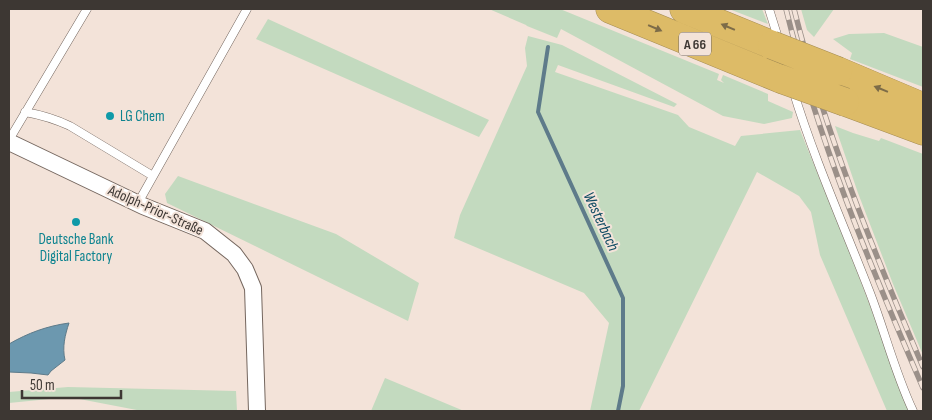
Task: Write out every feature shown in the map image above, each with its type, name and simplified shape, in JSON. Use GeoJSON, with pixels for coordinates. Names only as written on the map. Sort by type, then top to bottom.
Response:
{"type":"FeatureCollection","features":[{"type":"Feature","properties":{"kind":"highway","name":"A 66"},"geometry":{"type":"LineString","coordinates":[[610,9],[782,65],[838,71],[923,107]]}},
{"type":"Feature","properties":{"kind":"highway","name":"A 66"},"geometry":{"type":"LineString","coordinates":[[684,9],[845,102],[923,131]]}},
{"type":"Feature","properties":{"kind":"street","name":"Adolph-Prior-Straße"},"geometry":{"type":"LineString","coordinates":[[9,141],[138,203],[205,231],[234,254],[245,269],[253,288],[257,411]]}},
{"type":"Feature","properties":{"kind":"lane"},"geometry":{"type":"LineString","coordinates":[[9,141],[87,9]]}},
{"type":"Feature","properties":{"kind":"lane"},"geometry":{"type":"LineString","coordinates":[[138,203],[247,9]]}},
{"type":"Feature","properties":{"kind":"lane"},"geometry":{"type":"LineString","coordinates":[[769,9],[782,65],[871,296],[903,390],[913,411]]}},
{"type":"Feature","properties":{"kind":"lane"},"geometry":{"type":"LineString","coordinates":[[25,112],[56,119],[153,176]]}},
{"type":"Feature","properties":{"kind":"green space"},"geometry":{"type":"Polygon","coordinates":[[[489,9],[560,9],[719,74],[717,80],[724,83],[721,80],[723,75],[768,94],[768,101],[793,112],[792,118],[764,124],[723,116],[561,29],[557,38],[489,9]]]}},
{"type":"Feature","properties":{"kind":"green space"},"geometry":{"type":"Polygon","coordinates":[[[729,9],[762,9],[768,24],[729,9]]]}},
{"type":"Feature","properties":{"kind":"green space"},"geometry":{"type":"Polygon","coordinates":[[[801,9],[834,9],[814,37],[807,30],[801,9]]]}},
{"type":"Feature","properties":{"kind":"green space"},"geometry":{"type":"Polygon","coordinates":[[[268,19],[489,120],[479,137],[256,39],[268,19]]]}},
{"type":"Feature","properties":{"kind":"green space"},"geometry":{"type":"Polygon","coordinates":[[[884,33],[923,47],[923,87],[850,59],[852,53],[833,39],[849,34],[884,33]]]}},
{"type":"Feature","properties":{"kind":"green space"},"geometry":{"type":"Polygon","coordinates":[[[528,36],[562,45],[677,104],[674,107],[558,65],[555,72],[678,115],[689,127],[735,146],[741,136],[800,130],[910,411],[887,411],[820,255],[811,212],[799,196],[757,172],[639,411],[590,411],[609,323],[584,293],[454,238],[460,215],[527,66],[525,48],[528,36]]]}},
{"type":"Feature","properties":{"kind":"green space"},"geometry":{"type":"Polygon","coordinates":[[[835,126],[879,141],[881,138],[923,154],[923,355],[858,193],[835,126]]]}},
{"type":"Feature","properties":{"kind":"green space"},"geometry":{"type":"Polygon","coordinates":[[[178,176],[336,234],[419,283],[408,321],[167,203],[165,194],[178,176]]]}},
{"type":"Feature","properties":{"kind":"green space"},"geometry":{"type":"Polygon","coordinates":[[[385,378],[464,411],[371,411],[385,378]]]}},
{"type":"Feature","properties":{"kind":"green space"},"geometry":{"type":"Polygon","coordinates":[[[68,387],[236,391],[237,411],[142,411],[69,397],[9,403],[9,392],[68,387]]]}},
{"type":"Feature","properties":{"kind":"water"},"geometry":{"type":"Polygon","coordinates":[[[69,323],[64,341],[65,360],[48,375],[9,372],[9,344],[38,330],[69,323]]]}},
{"type":"Feature","properties":{"kind":"waterway","name":"Westerbach"},"geometry":{"type":"LineString","coordinates":[[548,47],[538,112],[623,298],[623,386],[618,411]]}},
{"type":"Feature","properties":{"kind":"railway"},"geometry":{"type":"LineString","coordinates":[[786,9],[813,106],[829,154],[865,249],[923,388]]}},
{"type":"Feature","properties":{"kind":"railway"},"geometry":{"type":"LineString","coordinates":[[794,9],[820,100],[851,190],[923,367]]}},
{"type":"Feature","properties":{"kind":"place","name":"LG Chem"},"geometry":{"type":"Point","coordinates":[110,116]}},
{"type":"Feature","properties":{"kind":"place","name":"Deutsche Bank Digital Factory"},"geometry":{"type":"Point","coordinates":[76,222]}}]}
